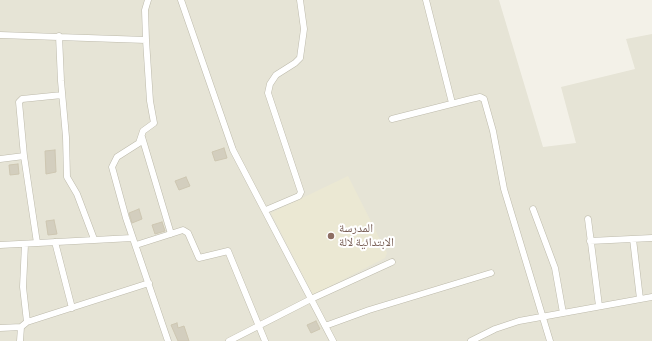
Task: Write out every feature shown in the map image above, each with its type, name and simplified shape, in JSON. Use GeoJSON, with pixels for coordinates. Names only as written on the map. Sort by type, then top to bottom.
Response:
{"type":"FeatureCollection","features":[{"type":"Feature","properties":{"kind":"street"},"geometry":{"type":"LineString","coordinates":[[148,0],[145,10],[146,40],[150,97],[154,123],[143,131],[142,137],[137,144],[117,157],[112,167],[132,238],[149,283],[168,341]]}},
{"type":"Feature","properties":{"kind":"street"},"geometry":{"type":"LineString","coordinates":[[181,0],[233,150],[266,210],[333,341]]}},
{"type":"Feature","properties":{"kind":"street"},"geometry":{"type":"LineString","coordinates":[[266,210],[299,196],[301,192],[268,94],[270,84],[276,75],[300,58],[304,29],[300,0]]}},
{"type":"Feature","properties":{"kind":"street"},"geometry":{"type":"LineString","coordinates":[[426,0],[452,103]]}},
{"type":"Feature","properties":{"kind":"street"},"geometry":{"type":"LineString","coordinates":[[0,36],[59,36],[146,40]]}},
{"type":"Feature","properties":{"kind":"street"},"geometry":{"type":"LineString","coordinates":[[59,36],[67,177],[77,194],[94,239]]}},
{"type":"Feature","properties":{"kind":"street"},"geometry":{"type":"LineString","coordinates":[[37,243],[24,156],[19,100],[30,97],[62,95]]}},
{"type":"Feature","properties":{"kind":"street"},"geometry":{"type":"LineString","coordinates":[[392,120],[452,103],[480,97],[484,99],[493,132],[504,189],[550,341]]}},
{"type":"Feature","properties":{"kind":"street"},"geometry":{"type":"LineString","coordinates":[[142,137],[171,234]]}},
{"type":"Feature","properties":{"kind":"street"},"geometry":{"type":"LineString","coordinates":[[0,159],[24,156]]}},
{"type":"Feature","properties":{"kind":"street"},"geometry":{"type":"LineString","coordinates":[[533,209],[555,268],[563,313]]}},
{"type":"Feature","properties":{"kind":"street"},"geometry":{"type":"LineString","coordinates":[[588,219],[599,306]]}},
{"type":"Feature","properties":{"kind":"street"},"geometry":{"type":"LineString","coordinates":[[136,246],[183,230],[187,232],[201,258],[226,250],[230,252],[265,341]]}},
{"type":"Feature","properties":{"kind":"street"},"geometry":{"type":"LineString","coordinates":[[0,245],[132,238]]}},
{"type":"Feature","properties":{"kind":"street"},"geometry":{"type":"LineString","coordinates":[[590,240],[652,238]]}},
{"type":"Feature","properties":{"kind":"street"},"geometry":{"type":"LineString","coordinates":[[633,239],[640,299]]}},
{"type":"Feature","properties":{"kind":"street"},"geometry":{"type":"LineString","coordinates":[[55,242],[72,308]]}},
{"type":"Feature","properties":{"kind":"street"},"geometry":{"type":"LineString","coordinates":[[25,244],[23,287],[27,322]]}},
{"type":"Feature","properties":{"kind":"street"},"geometry":{"type":"LineString","coordinates":[[229,341],[311,299],[392,262]]}},
{"type":"Feature","properties":{"kind":"street"},"geometry":{"type":"LineString","coordinates":[[325,326],[369,310],[492,273]]}},
{"type":"Feature","properties":{"kind":"street"},"geometry":{"type":"LineString","coordinates":[[0,328],[21,327],[27,322],[149,283]]}},
{"type":"Feature","properties":{"kind":"street"},"geometry":{"type":"LineString","coordinates":[[471,341],[510,323],[652,297]]}},
{"type":"Feature","properties":{"kind":"street"},"geometry":{"type":"LineString","coordinates":[[20,341],[21,327]]}},
{"type":"Feature","properties":{"kind":"shaded area"},"geometry":{"type":"Polygon","coordinates":[[[0,0],[499,0],[543,147],[576,143],[561,87],[635,69],[626,39],[652,34],[652,341],[0,341],[0,0]]]}},
{"type":"Feature","properties":{"kind":"shaded area","name":"المدرسة الابتدائية لالة"},"geometry":{"type":"Polygon","coordinates":[[[348,176],[387,253],[385,258],[313,295],[271,213],[348,176]]]}},
{"type":"Feature","properties":{"kind":"building"},"geometry":{"type":"Polygon","coordinates":[[[224,148],[227,158],[215,161],[212,152],[224,148]]]}},
{"type":"Feature","properties":{"kind":"building"},"geometry":{"type":"Polygon","coordinates":[[[55,150],[56,172],[46,174],[45,151],[55,150]]]}},
{"type":"Feature","properties":{"kind":"building"},"geometry":{"type":"Polygon","coordinates":[[[18,164],[19,174],[10,175],[9,165],[18,164]]]}},
{"type":"Feature","properties":{"kind":"building"},"geometry":{"type":"Polygon","coordinates":[[[186,177],[190,186],[179,190],[175,181],[186,177]]]}},
{"type":"Feature","properties":{"kind":"building"},"geometry":{"type":"Polygon","coordinates":[[[139,209],[142,219],[132,223],[129,213],[139,209]]]}},
{"type":"Feature","properties":{"kind":"building"},"geometry":{"type":"Polygon","coordinates":[[[54,220],[57,234],[48,235],[46,221],[54,220]]]}},
{"type":"Feature","properties":{"kind":"building"},"geometry":{"type":"Polygon","coordinates":[[[162,222],[165,231],[155,234],[152,225],[162,222]]]}},
{"type":"Feature","properties":{"kind":"building"},"geometry":{"type":"Polygon","coordinates":[[[316,321],[320,329],[311,333],[307,325],[316,321]]]}},
{"type":"Feature","properties":{"kind":"building"},"geometry":{"type":"Polygon","coordinates":[[[177,323],[178,328],[184,326],[189,341],[178,341],[171,325],[177,323]]]}},
{"type":"Feature","properties":{"kind":"place","name":"المدرسة الابتدائية لالة"},"geometry":{"type":"Point","coordinates":[331,236]}}]}
